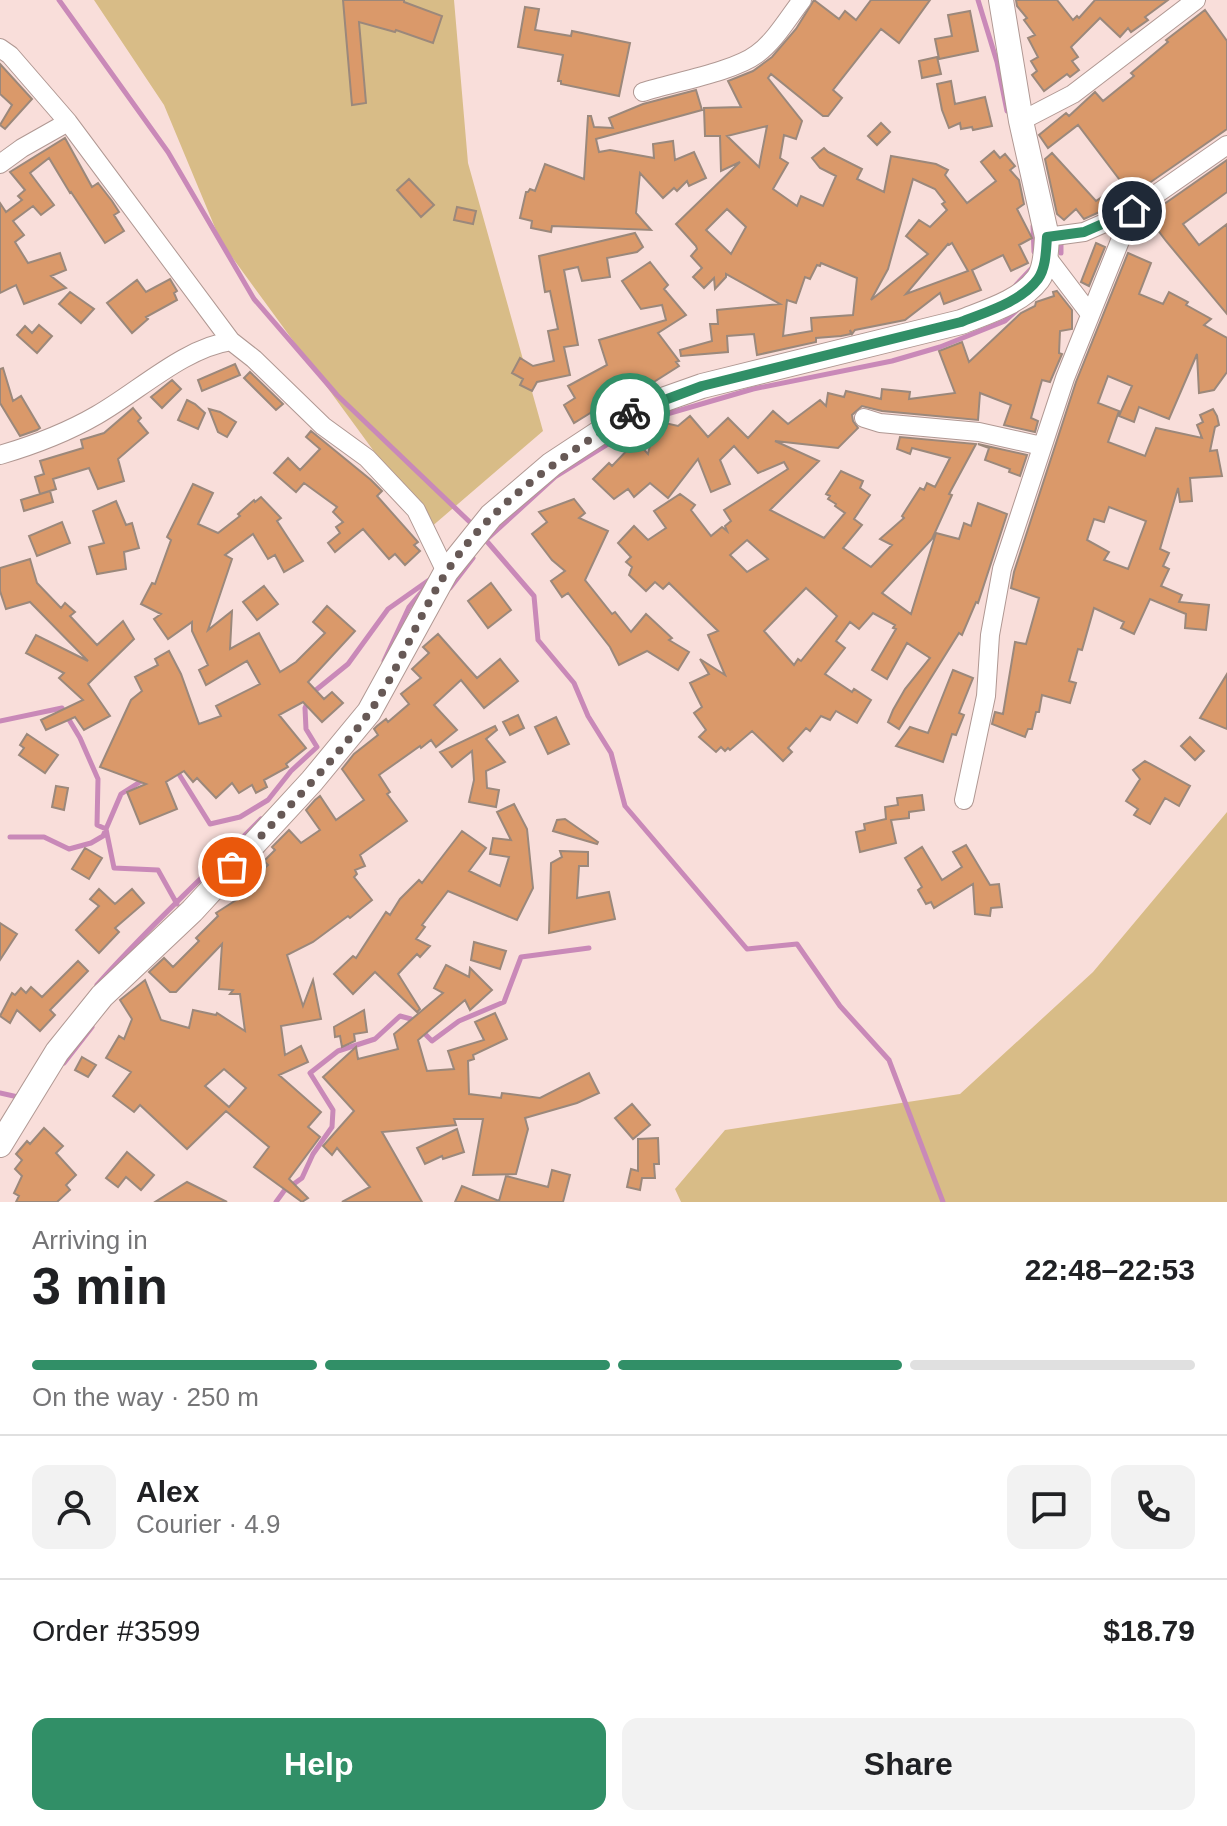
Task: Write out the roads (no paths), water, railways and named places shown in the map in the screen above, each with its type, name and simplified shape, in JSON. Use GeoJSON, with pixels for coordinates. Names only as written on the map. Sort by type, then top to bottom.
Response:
{"type":"FeatureCollection","features":[{"type":"Feature","properties":{"kind":"street"},"geometry":{"type":"LineString","coordinates":[[643,92],[749,59],[759,52],[802,0]]}},
{"type":"Feature","properties":{"kind":"street"},"geometry":{"type":"LineString","coordinates":[[1001,0],[1046,246],[1090,314]]}},
{"type":"Feature","properties":{"kind":"street"},"geometry":{"type":"LineString","coordinates":[[1021,121],[1073,94],[1196,0]]}},
{"type":"Feature","properties":{"kind":"street"},"geometry":{"type":"LineString","coordinates":[[0,48],[10,55],[68,122],[231,341],[323,426],[367,458],[416,510],[446,572]]}},
{"type":"Feature","properties":{"kind":"street"},"geometry":{"type":"LineString","coordinates":[[0,164],[68,122]]}},
{"type":"Feature","properties":{"kind":"street"},"geometry":{"type":"LineString","coordinates":[[1046,246],[1132,211],[1227,145]]}},
{"type":"Feature","properties":{"kind":"street"},"geometry":{"type":"LineString","coordinates":[[964,800],[986,696],[990,635],[1002,569],[1042,446],[1132,211]]}},
{"type":"Feature","properties":{"kind":"street"},"geometry":{"type":"LineString","coordinates":[[0,1145],[57,1052],[102,996],[192,911],[312,781],[369,712],[446,572],[491,516],[552,464],[634,410],[702,386],[961,322],[995,309],[1029,288],[1039,278],[1046,246]]}},
{"type":"Feature","properties":{"kind":"street"},"geometry":{"type":"LineString","coordinates":[[0,455],[37,444],[95,416],[209,344],[231,341]]}},
{"type":"Feature","properties":{"kind":"street"},"geometry":{"type":"LineString","coordinates":[[864,418],[880,423],[979,432],[1042,446]]}},
{"type":"Feature","properties":{"kind":"waterway"},"geometry":{"type":"LineString","coordinates":[[59,0],[168,152],[254,299],[337,395],[475,527]]}},
{"type":"Feature","properties":{"kind":"waterway"},"geometry":{"type":"LineString","coordinates":[[978,0],[997,62],[1007,111]]}},
{"type":"Feature","properties":{"kind":"waterway"},"geometry":{"type":"LineString","coordinates":[[1033,226],[1034,252]]}},
{"type":"Feature","properties":{"kind":"waterway"},"geometry":{"type":"LineString","coordinates":[[1058,240],[1061,242],[1061,253]]}},
{"type":"Feature","properties":{"kind":"waterway"},"geometry":{"type":"LineString","coordinates":[[1016,285],[1031,269]]}},
{"type":"Feature","properties":{"kind":"waterway"},"geometry":{"type":"LineString","coordinates":[[486,540],[555,477],[660,416],[753,389],[892,361],[940,347],[1005,321],[1017,310]]}},
{"type":"Feature","properties":{"kind":"waterway"},"geometry":{"type":"LineString","coordinates":[[484,538],[534,596],[538,640],[574,683],[588,716],[611,753],[625,806],[747,949],[797,944],[840,1006],[889,1060],[943,1202]]}},
{"type":"Feature","properties":{"kind":"waterway"},"geometry":{"type":"LineString","coordinates":[[450,588],[473,558]]}},
{"type":"Feature","properties":{"kind":"waterway"},"geometry":{"type":"LineString","coordinates":[[177,771],[210,824],[240,817],[268,800],[291,771],[317,747],[306,729],[305,708],[311,694],[348,664],[388,609],[432,578]]}},
{"type":"Feature","properties":{"kind":"waterway"},"geometry":{"type":"LineString","coordinates":[[384,661],[409,607],[424,589]]}},
{"type":"Feature","properties":{"kind":"waterway"},"geometry":{"type":"LineString","coordinates":[[0,721],[62,708],[80,738],[98,779],[97,825],[106,829],[114,868],[158,870],[177,904]]}},
{"type":"Feature","properties":{"kind":"waterway"},"geometry":{"type":"LineString","coordinates":[[10,837],[44,837],[69,849],[91,843],[103,836],[121,794],[143,780]]}},
{"type":"Feature","properties":{"kind":"waterway"},"geometry":{"type":"LineString","coordinates":[[97,985],[261,819]]}},
{"type":"Feature","properties":{"kind":"waterway"},"geometry":{"type":"LineString","coordinates":[[231,886],[259,856]]}},
{"type":"Feature","properties":{"kind":"waterway"},"geometry":{"type":"LineString","coordinates":[[423,1032],[432,1041],[459,1021],[504,1002],[521,957],[589,948]]}},
{"type":"Feature","properties":{"kind":"waterway"},"geometry":{"type":"LineString","coordinates":[[276,1202],[284,1191],[302,1178],[313,1154],[332,1127],[333,1110],[310,1073],[338,1051],[375,1039],[400,1016],[416,1024]]}},
{"type":"Feature","properties":{"kind":"waterway"},"geometry":{"type":"LineString","coordinates":[[64,1063],[92,1027]]}},
{"type":"Feature","properties":{"kind":"waterway"},"geometry":{"type":"LineString","coordinates":[[0,1093],[18,1097]]}}]}
